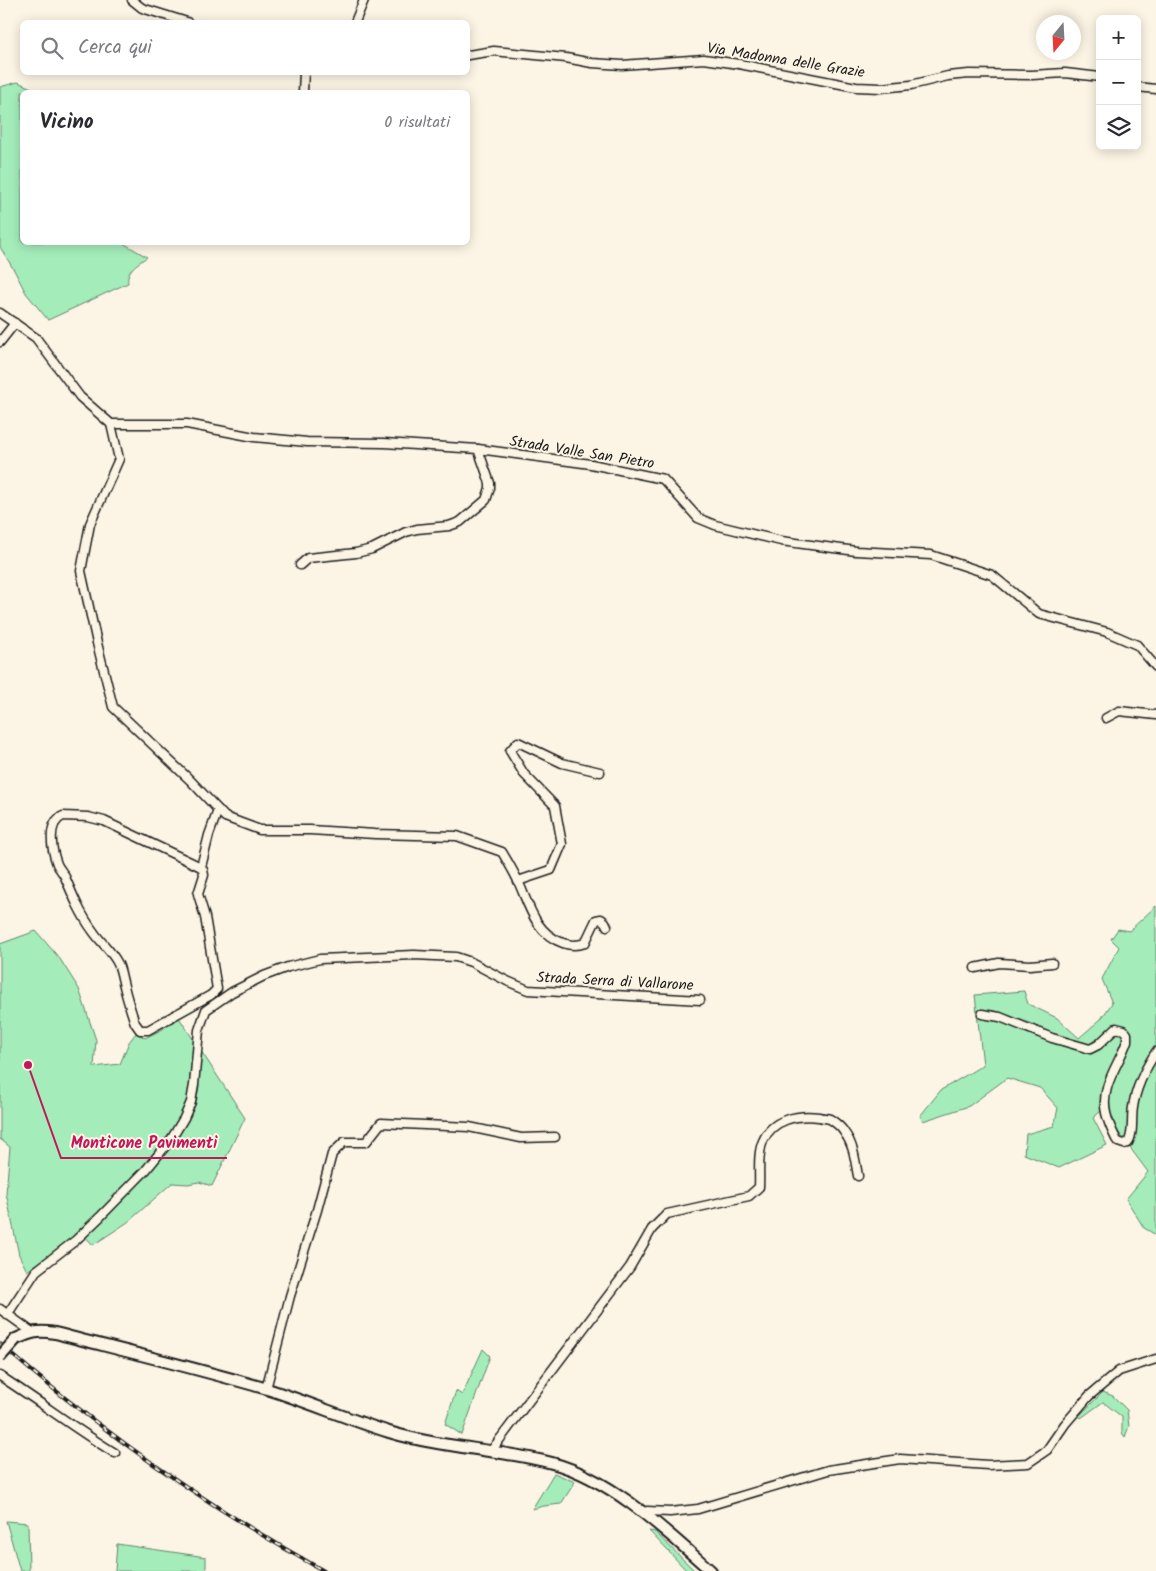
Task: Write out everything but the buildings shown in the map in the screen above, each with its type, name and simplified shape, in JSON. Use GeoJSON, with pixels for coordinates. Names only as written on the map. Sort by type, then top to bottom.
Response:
{"type":"FeatureCollection","features":[{"type":"Feature","properties":{"kind":"street"},"geometry":{"type":"LineString","coordinates":[[132,0],[142,8],[181,20]]}},
{"type":"Feature","properties":{"kind":"street"},"geometry":{"type":"LineString","coordinates":[[356,20],[364,0]]}},
{"type":"Feature","properties":{"kind":"street","name":"Via Madonna delle Grazie"},"geometry":{"type":"LineString","coordinates":[[470,54],[494,51],[622,65],[704,59],[856,87],[873,88],[911,85],[948,76],[969,74],[1032,75],[1065,73],[1096,77]]}},
{"type":"Feature","properties":{"kind":"street"},"geometry":{"type":"LineString","coordinates":[[303,90],[304,75]]}},
{"type":"Feature","properties":{"kind":"street"},"geometry":{"type":"LineString","coordinates":[[1141,87],[1156,89]]}},
{"type":"Feature","properties":{"kind":"street"},"geometry":{"type":"LineString","coordinates":[[0,312],[36,338],[80,397],[111,424],[120,459],[90,524],[82,571],[97,644],[113,707],[190,780],[225,817],[260,830],[310,830],[457,836],[502,852],[518,881],[536,921],[543,931],[554,940],[572,946],[579,946],[589,938],[596,920],[601,919],[607,926]]}},
{"type":"Feature","properties":{"kind":"street"},"geometry":{"type":"LineString","coordinates":[[0,342],[15,323]]}},
{"type":"Feature","properties":{"kind":"street","name":"Strada Valle San Pietro"},"geometry":{"type":"LineString","coordinates":[[111,424],[187,424],[254,437],[307,442],[384,443],[478,449],[591,464],[663,480],[698,518],[715,526],[781,541],[856,551],[931,555],[992,575],[1039,614],[1107,632],[1137,645],[1156,667]]}},
{"type":"Feature","properties":{"kind":"street"},"geometry":{"type":"LineString","coordinates":[[300,565],[308,558],[356,553],[372,549],[398,535],[417,529],[450,526],[460,522],[486,500],[490,488],[478,449]]}},
{"type":"Feature","properties":{"kind":"street"},"geometry":{"type":"LineString","coordinates":[[1106,718],[1119,711],[1156,715]]}},
{"type":"Feature","properties":{"kind":"street"},"geometry":{"type":"LineString","coordinates":[[518,881],[551,870],[562,844],[555,806],[524,774],[510,751],[518,742],[562,762],[600,772]]}},
{"type":"Feature","properties":{"kind":"street"},"geometry":{"type":"LineString","coordinates":[[201,867],[218,810]]}},
{"type":"Feature","properties":{"kind":"street"},"geometry":{"type":"LineString","coordinates":[[63,816],[97,819],[149,841],[201,867],[204,875],[198,894],[206,917],[217,985],[216,990],[211,995],[148,1030],[143,1030],[138,1028],[132,1014],[119,966],[108,948],[87,922],[63,873],[58,867],[53,847],[52,830],[56,821],[63,816]]}},
{"type":"Feature","properties":{"kind":"street","name":"Strada Serra di Vallarone"},"geometry":{"type":"LineString","coordinates":[[7,1315],[36,1271],[76,1240],[100,1217],[146,1170],[172,1138],[191,1102],[199,1030],[206,1010],[230,993],[264,976],[288,967],[320,959],[414,955],[446,956],[471,962],[528,990],[700,1000]]}},
{"type":"Feature","properties":{"kind":"street"},"geometry":{"type":"LineString","coordinates":[[975,968],[999,963],[1030,965],[1052,963]]}},
{"type":"Feature","properties":{"kind":"street"},"geometry":{"type":"LineString","coordinates":[[217,985],[225,987],[230,993]]}},
{"type":"Feature","properties":{"kind":"street"},"geometry":{"type":"LineString","coordinates":[[982,1014],[1000,1017],[1052,1038],[1090,1049],[1098,1046],[1116,1028],[1124,1030],[1127,1034],[1127,1041],[1108,1085],[1105,1101],[1106,1113],[1116,1139],[1124,1144],[1128,1143],[1131,1137],[1133,1106],[1141,1077],[1156,1052]]}},
{"type":"Feature","properties":{"kind":"street"},"geometry":{"type":"LineString","coordinates":[[491,1451],[630,1267],[652,1229],[667,1214],[749,1196],[759,1187],[760,1155],[763,1142],[770,1130],[779,1123],[793,1118],[811,1116],[830,1119],[844,1130],[852,1146],[858,1176]]}},
{"type":"Feature","properties":{"kind":"street"},"geometry":{"type":"LineString","coordinates":[[266,1389],[290,1296],[332,1154],[344,1142],[366,1142],[381,1123],[469,1127],[521,1138],[555,1137]]}},
{"type":"Feature","properties":{"kind":"street"},"geometry":{"type":"LineString","coordinates":[[0,1309],[34,1332]]}},
{"type":"Feature","properties":{"kind":"street"},"geometry":{"type":"LineString","coordinates":[[7,1315],[18,1331],[16,1339]]}},
{"type":"Feature","properties":{"kind":"street"},"geometry":{"type":"LineString","coordinates":[[0,1357],[16,1339],[34,1332],[55,1333],[266,1389],[406,1437],[554,1464],[601,1484],[644,1512],[710,1571]]}},
{"type":"Feature","properties":{"kind":"street"},"geometry":{"type":"LineString","coordinates":[[644,1512],[698,1509],[828,1470],[900,1459],[988,1465],[1028,1463],[1047,1450],[1065,1424],[1089,1396],[1120,1371],[1156,1359]]}},
{"type":"Feature","properties":{"kind":"street"},"geometry":{"type":"LineString","coordinates":[[0,1376],[115,1453]]}},
{"type":"Feature","properties":{"kind":"green space"},"geometry":{"type":"Polygon","coordinates":[[[18,82],[36,90],[20,90],[20,245],[126,245],[147,257],[130,271],[128,283],[48,320],[26,293],[0,247],[0,87],[18,82]]]}},
{"type":"Feature","properties":{"kind":"green space"},"geometry":{"type":"Polygon","coordinates":[[[1156,906],[1156,1235],[1144,1228],[1126,1199],[1148,1172],[1102,1110],[1093,1118],[1107,1145],[1059,1168],[1024,1154],[1026,1134],[1054,1126],[1058,1108],[1040,1088],[1007,1078],[969,1106],[923,1121],[920,1116],[941,1090],[983,1065],[975,995],[1024,991],[1028,1004],[1057,1018],[1079,1038],[1101,1019],[1112,1003],[1102,979],[1119,947],[1111,939],[1118,929],[1129,931],[1156,906]]]}},
{"type":"Feature","properties":{"kind":"green space"},"geometry":{"type":"Polygon","coordinates":[[[36,931],[60,959],[79,989],[96,1040],[94,1067],[120,1064],[129,1042],[136,1033],[145,1038],[163,1029],[169,1021],[178,1016],[245,1118],[212,1186],[199,1182],[188,1184],[172,1183],[128,1222],[93,1245],[80,1231],[27,1271],[19,1255],[6,1193],[10,1147],[0,1139],[0,944],[36,931]]]}},
{"type":"Feature","properties":{"kind":"green space"},"geometry":{"type":"Polygon","coordinates":[[[483,1349],[490,1356],[462,1435],[445,1424],[456,1391],[462,1395],[483,1349]]]}},
{"type":"Feature","properties":{"kind":"green space"},"geometry":{"type":"Polygon","coordinates":[[[1103,1392],[1113,1396],[1127,1410],[1129,1426],[1125,1437],[1122,1433],[1122,1417],[1103,1402],[1081,1418],[1079,1416],[1103,1392]]]}},
{"type":"Feature","properties":{"kind":"green space"},"geometry":{"type":"Polygon","coordinates":[[[554,1473],[575,1482],[561,1504],[532,1509],[554,1473]]]}},
{"type":"Feature","properties":{"kind":"green space"},"geometry":{"type":"Polygon","coordinates":[[[6,1521],[28,1523],[29,1571],[20,1571],[6,1521]]]}},
{"type":"Feature","properties":{"kind":"green space"},"geometry":{"type":"Polygon","coordinates":[[[649,1531],[655,1532],[695,1571],[687,1571],[649,1531]]]}},
{"type":"Feature","properties":{"kind":"green space"},"geometry":{"type":"Polygon","coordinates":[[[117,1544],[206,1557],[206,1571],[115,1571],[117,1544]]]}},
{"type":"Feature","properties":{"kind":"railway"},"geometry":{"type":"LineString","coordinates":[[0,1344],[77,1407],[156,1466],[239,1521],[324,1571]]}},
{"type":"Feature","properties":{"kind":"place","name":"Monticone Pavimenti"},"geometry":{"type":"Point","coordinates":[28,1065]}}]}
